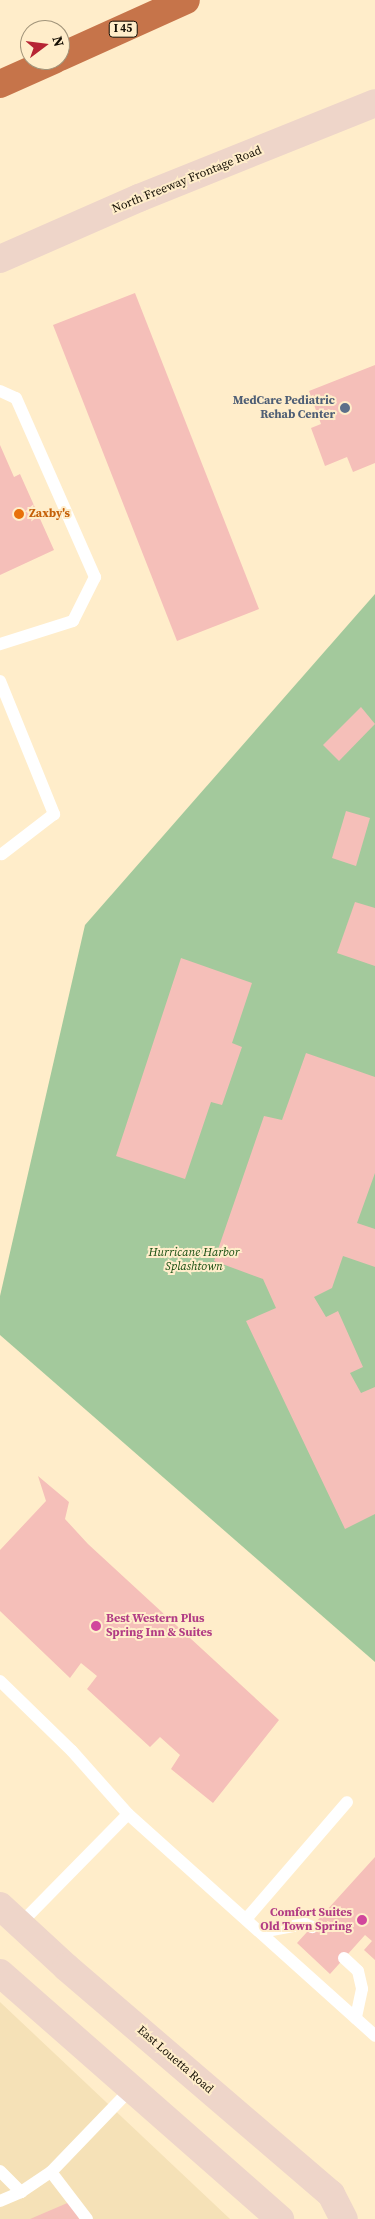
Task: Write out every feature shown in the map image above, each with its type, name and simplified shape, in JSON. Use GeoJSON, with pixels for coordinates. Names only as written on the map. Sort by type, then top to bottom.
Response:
{"type":"FeatureCollection","features":[{"type":"Feature","properties":{"kind":"highway","name":"I 45"},"geometry":{"type":"LineString","coordinates":[[70,52],[186,0]]}},
{"type":"Feature","properties":{"kind":"highway"},"geometry":{"type":"LineString","coordinates":[[0,84],[32,70]]}},
{"type":"Feature","properties":{"kind":"main road","name":"North Freeway Frontage Road"},"geometry":{"type":"LineString","coordinates":[[0,259],[139,198],[375,103]]}},
{"type":"Feature","properties":{"kind":"main road","name":"East Louetta Road"},"geometry":{"type":"LineString","coordinates":[[0,1906],[331,2194],[344,2219]]}},
{"type":"Feature","properties":{"kind":"main road"},"geometry":{"type":"LineString","coordinates":[[0,1973],[280,2219]]}},
{"type":"Feature","properties":{"kind":"lane"},"geometry":{"type":"LineString","coordinates":[[0,391],[16,398],[94,577],[72,621],[0,644]]}},
{"type":"Feature","properties":{"kind":"lane"},"geometry":{"type":"LineString","coordinates":[[0,681],[54,814],[0,853]]}},
{"type":"Feature","properties":{"kind":"lane"},"geometry":{"type":"LineString","coordinates":[[0,1681],[72,1751],[128,1814],[247,1918],[375,2036]]}},
{"type":"Feature","properties":{"kind":"lane"},"geometry":{"type":"LineString","coordinates":[[247,1918],[347,1802]]}},
{"type":"Feature","properties":{"kind":"lane"},"geometry":{"type":"LineString","coordinates":[[20,1924],[128,1814]]}},
{"type":"Feature","properties":{"kind":"lane"},"geometry":{"type":"LineString","coordinates":[[261,1932],[305,1924],[312,1927]]}},
{"type":"Feature","properties":{"kind":"lane"},"geometry":{"type":"LineString","coordinates":[[344,1958],[358,1971],[362,1989],[356,2018]]}},
{"type":"Feature","properties":{"kind":"lane"},"geometry":{"type":"LineString","coordinates":[[0,2200],[21,2192],[50,2172],[131,2088]]}},
{"type":"Feature","properties":{"kind":"lane"},"geometry":{"type":"LineString","coordinates":[[0,2171],[21,2192]]}},
{"type":"Feature","properties":{"kind":"lane"},"geometry":{"type":"LineString","coordinates":[[50,2172],[87,2219]]}},
{"type":"Feature","properties":{"kind":"shaded area"},"geometry":{"type":"Polygon","coordinates":[[[0,2002],[230,2219],[0,2219],[0,2002]]]}},
{"type":"Feature","properties":{"kind":"green space","name":"Hurricane Harbor Splashtown"},"geometry":{"type":"Polygon","coordinates":[[[375,594],[375,1662],[0,1335],[0,1296],[85,925],[375,594]]]}},
{"type":"Feature","properties":{"kind":"building"},"geometry":{"type":"Polygon","coordinates":[[[135,293],[259,609],[177,641],[53,325],[135,293]]]}},
{"type":"Feature","properties":{"kind":"building","name":"MedCare Pediatric Rehab Center"},"geometry":{"type":"Polygon","coordinates":[[[375,365],[375,463],[353,472],[347,457],[325,466],[311,428],[321,424],[309,391],[375,365]]]}},
{"type":"Feature","properties":{"kind":"building","name":"Zaxby's"},"geometry":{"type":"Polygon","coordinates":[[[0,445],[14,477],[20,474],[54,550],[0,575],[0,445]]]}},
{"type":"Feature","properties":{"kind":"building"},"geometry":{"type":"Polygon","coordinates":[[[361,707],[375,724],[339,761],[323,745],[361,707]]]}},
{"type":"Feature","properties":{"kind":"building"},"geometry":{"type":"Polygon","coordinates":[[[346,811],[370,818],[356,866],[332,858],[346,811]]]}},
{"type":"Feature","properties":{"kind":"building"},"geometry":{"type":"Polygon","coordinates":[[[355,902],[375,908],[375,966],[337,953],[355,902]]]}},
{"type":"Feature","properties":{"kind":"building"},"geometry":{"type":"Polygon","coordinates":[[[181,958],[252,983],[232,1043],[242,1047],[222,1105],[211,1102],[185,1179],[116,1156],[181,958]]]}},
{"type":"Feature","properties":{"kind":"building"},"geometry":{"type":"Polygon","coordinates":[[[306,1053],[375,1077],[375,1173],[357,1223],[375,1229],[375,1267],[343,1256],[332,1288],[314,1297],[326,1317],[338,1311],[363,1367],[350,1373],[361,1393],[375,1387],[375,1514],[345,1529],[246,1321],[276,1308],[263,1279],[214,1261],[264,1116],[282,1120],[306,1053]]]}},
{"type":"Feature","properties":{"kind":"building","name":"Best Western Plus Spring Inn & Suites"},"geometry":{"type":"Polygon","coordinates":[[[38,1476],[69,1502],[65,1519],[88,1544],[279,1720],[213,1803],[171,1769],[180,1755],[160,1737],[150,1747],[87,1689],[97,1676],[81,1663],[70,1678],[0,1611],[0,1550],[46,1501],[38,1476]]]}},
{"type":"Feature","properties":{"kind":"building"},"geometry":{"type":"Polygon","coordinates":[[[375,1857],[375,1960],[364,1950],[372,1941],[365,1935],[330,1974],[297,1943],[375,1857]]]}},
{"type":"Feature","properties":{"kind":"building"},"geometry":{"type":"Polygon","coordinates":[[[72,2201],[79,2219],[30,2219],[72,2201]]]}},
{"type":"Feature","properties":{"kind":"place","name":"MedCare Pediatric Rehab Center"},"geometry":{"type":"Point","coordinates":[345,408]}},
{"type":"Feature","properties":{"kind":"place","name":"Zaxby's"},"geometry":{"type":"Point","coordinates":[19,514]}},
{"type":"Feature","properties":{"kind":"place","name":"Best Western Plus Spring Inn & Suites"},"geometry":{"type":"Point","coordinates":[96,1626]}},
{"type":"Feature","properties":{"kind":"place","name":"Comfort Suites Old Town Spring"},"geometry":{"type":"Point","coordinates":[362,1920]}}]}
